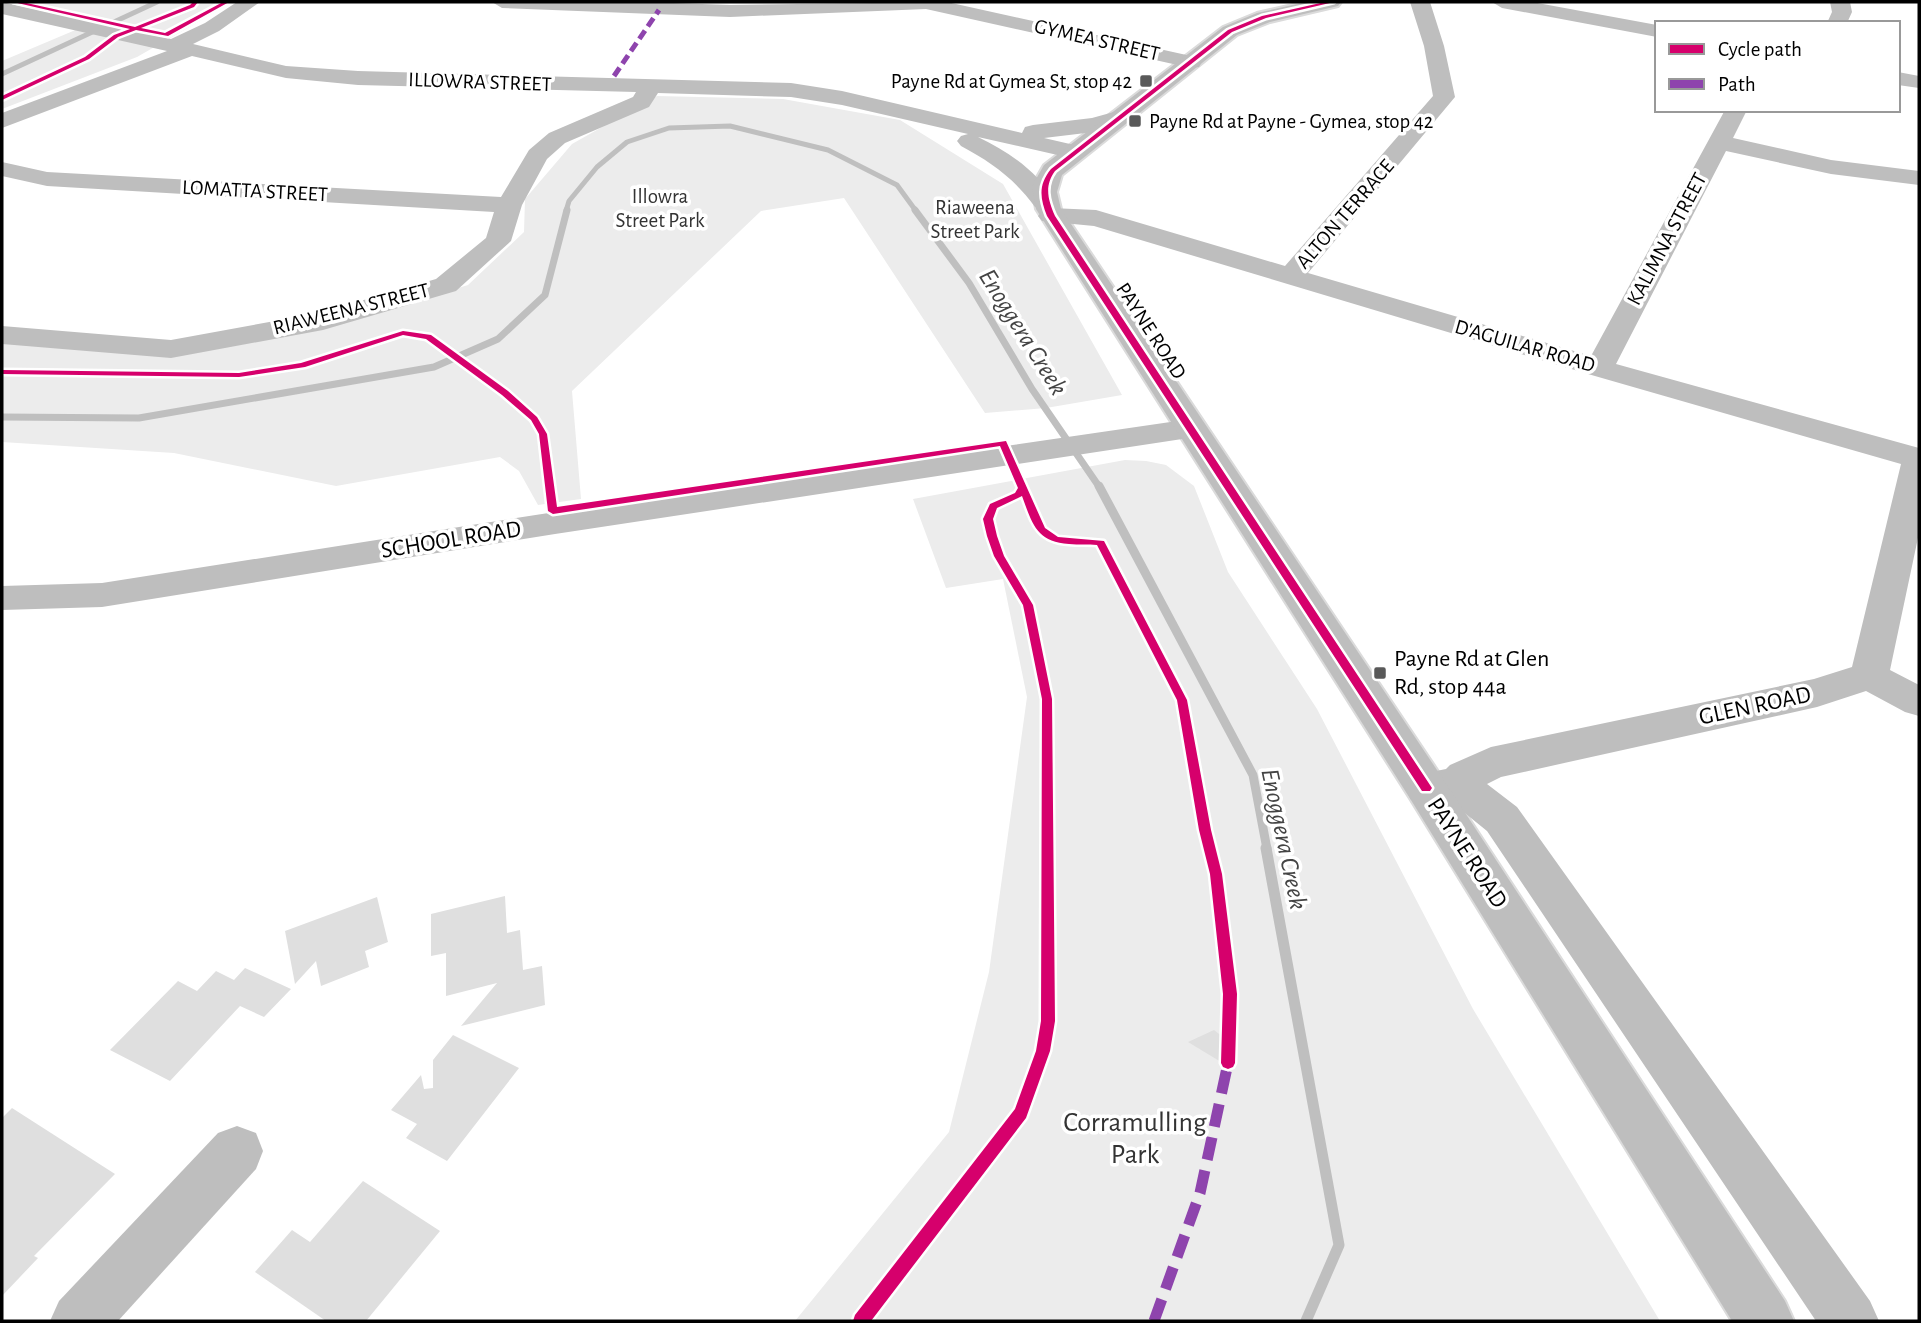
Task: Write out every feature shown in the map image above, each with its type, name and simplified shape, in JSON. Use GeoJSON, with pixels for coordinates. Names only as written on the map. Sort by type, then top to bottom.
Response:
{"type":"FeatureCollection","features":[{"type":"Feature","properties":{"kind":"street"},"geometry":{"type":"LineString","coordinates":[[2,121],[180,49],[250,2]]}},
{"type":"Feature","properties":{"kind":"street","name":"GYMEA STREET"},"geometry":{"type":"LineString","coordinates":[[502,2],[730,11],[926,3],[1191,62]]}},
{"type":"Feature","properties":{"kind":"street"},"geometry":{"type":"LineString","coordinates":[[1048,209],[1042,188],[1046,178],[1230,31],[1246,23],[1331,2]]}},
{"type":"Feature","properties":{"kind":"street","name":"ALTON TERRACE"},"geometry":{"type":"LineString","coordinates":[[1290,277],[1444,97],[1434,46],[1420,2]]}},
{"type":"Feature","properties":{"kind":"street"},"geometry":{"type":"LineString","coordinates":[[1502,2],[1655,32]]}},
{"type":"Feature","properties":{"kind":"street"},"geometry":{"type":"LineString","coordinates":[[1838,21],[1842,12],[1840,2]]}},
{"type":"Feature","properties":{"kind":"street","name":"ILLOWRA STREET"},"geometry":{"type":"LineString","coordinates":[[2,8],[136,36],[180,49],[286,72],[346,77],[791,90],[842,98],[961,127],[1080,149]]}},
{"type":"Feature","properties":{"kind":"street"},"geometry":{"type":"LineString","coordinates":[[1900,78],[1919,82]]}},
{"type":"Feature","properties":{"kind":"street","name":"RIAWEENA STREET"},"geometry":{"type":"LineString","coordinates":[[2,335],[171,349],[323,321],[446,285],[498,241],[509,205],[530,165],[545,147],[577,129],[641,102],[650,86]]}},
{"type":"Feature","properties":{"kind":"street","name":"KALIMNA STREET"},"geometry":{"type":"LineString","coordinates":[[1599,368],[1734,112]]}},
{"type":"Feature","properties":{"kind":"street","name":"PAYNE ROAD"},"geometry":{"type":"LineString","coordinates":[[914,116],[1006,161],[1031,181],[1191,429],[1442,786],[1765,1321]]}},
{"type":"Feature","properties":{"kind":"street"},"geometry":{"type":"LineString","coordinates":[[999,131],[1042,131],[1079,127],[1121,117]]}},
{"type":"Feature","properties":{"kind":"street","name":"ILLOWRA STREET"},"geometry":{"type":"LineString","coordinates":[[961,127],[999,131],[1080,149]]}},
{"type":"Feature","properties":{"kind":"street"},"geometry":{"type":"LineString","coordinates":[[1720,142],[1831,167],[1919,178]]}},
{"type":"Feature","properties":{"kind":"street","name":"LOMATTA STREET"},"geometry":{"type":"LineString","coordinates":[[2,169],[47,179],[509,205]]}},
{"type":"Feature","properties":{"kind":"street","name":"D'AGUILAR ROAD"},"geometry":{"type":"LineString","coordinates":[[1048,209],[1096,218],[1599,368],[1919,459]]}},
{"type":"Feature","properties":{"kind":"street","name":"D'AGUILAR ROAD"},"geometry":{"type":"LineString","coordinates":[[1073,248],[1080,232],[1089,228],[1104,226],[1131,230]]}},
{"type":"Feature","properties":{"kind":"street","name":"SCHOOL ROAD"},"geometry":{"type":"LineString","coordinates":[[2,598],[102,595],[541,525],[1191,429]]}},
{"type":"Feature","properties":{"kind":"street"},"geometry":{"type":"LineString","coordinates":[[1919,459],[1869,676],[1919,702]]}},
{"type":"Feature","properties":{"kind":"street","name":"GLEN ROAD"},"geometry":{"type":"LineString","coordinates":[[1442,786],[1491,763],[1817,692],[1869,676]]}},
{"type":"Feature","properties":{"kind":"street","name":"PAYNE ROAD"},"geometry":{"type":"LineString","coordinates":[[1442,786],[1502,819],[1850,1321]]}},
{"type":"Feature","properties":{"kind":"street"},"geometry":{"type":"LineString","coordinates":[[79,1321],[237,1151]]}},
{"type":"Feature","properties":{"kind":"green space"},"geometry":{"type":"Polygon","coordinates":[[[233,2],[137,57],[2,109],[2,61],[92,23],[35,4],[233,2]]]}},
{"type":"Feature","properties":{"kind":"green space"},"geometry":{"type":"Polygon","coordinates":[[[657,96],[783,99],[900,120],[1003,184],[1122,395],[1046,408],[985,413],[844,198],[761,211],[572,391],[581,499],[538,505],[519,471],[500,457],[336,486],[174,453],[2,442],[2,343],[168,354],[341,324],[468,285],[524,232],[525,199],[572,144],[657,96]]]}},
{"type":"Feature","properties":{"kind":"green space","name":"Corramulling Park"},"geometry":{"type":"Polygon","coordinates":[[[1125,460],[1166,465],[1194,486],[1228,572],[1317,709],[1473,1009],[1660,1321],[795,1321],[949,1132],[989,972],[1027,697],[1003,579],[946,588],[913,499],[1125,460]]]}},
{"type":"Feature","properties":{"kind":"building"},"geometry":{"type":"Polygon","coordinates":[[[505,896],[507,933],[520,930],[523,970],[542,966],[545,1005],[461,1026],[497,983],[446,996],[446,953],[431,956],[431,914],[505,896]]]}},
{"type":"Feature","properties":{"kind":"building"},"geometry":{"type":"Polygon","coordinates":[[[377,897],[388,942],[365,951],[369,967],[321,986],[316,961],[295,984],[285,931],[377,897]]]}},
{"type":"Feature","properties":{"kind":"building"},"geometry":{"type":"Polygon","coordinates":[[[245,968],[291,989],[264,1017],[240,1006],[170,1081],[110,1050],[178,981],[197,991],[216,971],[234,980],[245,968]]]}},
{"type":"Feature","properties":{"kind":"building"},"geometry":{"type":"Polygon","coordinates":[[[1214,1030],[1224,1038],[1226,1065],[1188,1042],[1214,1030]]]}},
{"type":"Feature","properties":{"kind":"building"},"geometry":{"type":"Polygon","coordinates":[[[453,1035],[519,1068],[447,1161],[406,1138],[417,1124],[391,1110],[421,1075],[424,1089],[433,1088],[433,1060],[453,1035]]]}},
{"type":"Feature","properties":{"kind":"building"},"geometry":{"type":"Polygon","coordinates":[[[12,1108],[115,1174],[34,1256],[38,1258],[2,1296],[2,1118],[12,1108]]]}},
{"type":"Feature","properties":{"kind":"building"},"geometry":{"type":"Polygon","coordinates":[[[363,1181],[440,1231],[366,1321],[326,1321],[255,1272],[292,1230],[310,1242],[363,1181]]]}},
{"type":"Feature","properties":{"kind":"waterway","name":"Enoggera Creek"},"geometry":{"type":"LineString","coordinates":[[2,74],[157,2]]}},
{"type":"Feature","properties":{"kind":"waterway","name":"Enoggera Creek"},"geometry":{"type":"LineString","coordinates":[[566,211],[569,201],[597,167],[627,142],[669,128],[730,126],[828,150],[897,185],[916,211]]}},
{"type":"Feature","properties":{"kind":"waterway","name":"Enoggera Creek"},"geometry":{"type":"LineString","coordinates":[[2,417],[139,418],[434,367],[498,339],[545,295],[567,210]]}},
{"type":"Feature","properties":{"kind":"waterway","name":"Enoggera Creek"},"geometry":{"type":"LineString","coordinates":[[915,210],[969,283],[1032,389],[1100,488]]}},
{"type":"Feature","properties":{"kind":"waterway","name":"Enoggera Creek"},"geometry":{"type":"LineString","coordinates":[[1099,486],[1253,775],[1267,849]]}},
{"type":"Feature","properties":{"kind":"waterway","name":"Enoggera Creek"},"geometry":{"type":"LineString","coordinates":[[1266,848],[1339,1245],[1306,1321]]}},
{"type":"Feature","properties":{"kind":"marked path"},"geometry":{"type":"LineString","coordinates":[[614,76],[659,10]]}},
{"type":"Feature","properties":{"kind":"marked path"},"geometry":{"type":"LineString","coordinates":[[1154,1321],[1200,1193],[1228,1063]]}},
{"type":"Feature","properties":{"kind":"cycle path"},"geometry":{"type":"LineString","coordinates":[[16,2],[166,35],[226,2]]}},
{"type":"Feature","properties":{"kind":"cycle path"},"geometry":{"type":"LineString","coordinates":[[2,98],[87,58],[116,36],[192,6],[196,2]]}},
{"type":"Feature","properties":{"kind":"cycle path"},"geometry":{"type":"LineString","coordinates":[[1331,2],[1264,17],[1230,31],[1053,170],[1046,181],[1045,197],[1051,216],[1426,788]]}},
{"type":"Feature","properties":{"kind":"cycle path"},"geometry":{"type":"LineString","coordinates":[[2,372],[239,375],[302,365],[403,333],[428,337],[505,393],[534,419],[543,434],[553,511],[1003,443],[1023,488],[1018,495],[993,506],[988,519],[999,556],[1028,605],[1047,699],[1048,1021],[1043,1051],[1021,1113],[861,1321]]}},
{"type":"Feature","properties":{"kind":"cycle path"},"geometry":{"type":"LineString","coordinates":[[1023,488],[1037,523],[1047,536],[1066,541],[1101,543],[1182,700],[1205,830],[1216,874],[1230,994],[1228,1063]]}},
{"type":"Feature","properties":{"kind":"place","name":"Payne Rd at Gymea St, stop 42"},"geometry":{"type":"Point","coordinates":[1146,81]}},
{"type":"Feature","properties":{"kind":"place","name":"Payne Rd at Payne - Gymea, stop 42"},"geometry":{"type":"Point","coordinates":[1135,121]}},
{"type":"Feature","properties":{"kind":"place","name":"Payne Rd at Glen Rd, stop 44a"},"geometry":{"type":"Point","coordinates":[1380,673]}},
{"type":"Feature","properties":{"kind":"park label","name":"Illowra Street Park"},"geometry":{"type":"Point","coordinates":[660,208]}},
{"type":"Feature","properties":{"kind":"park label","name":"Riaweena Street Park"},"geometry":{"type":"Point","coordinates":[975,219]}}]}
